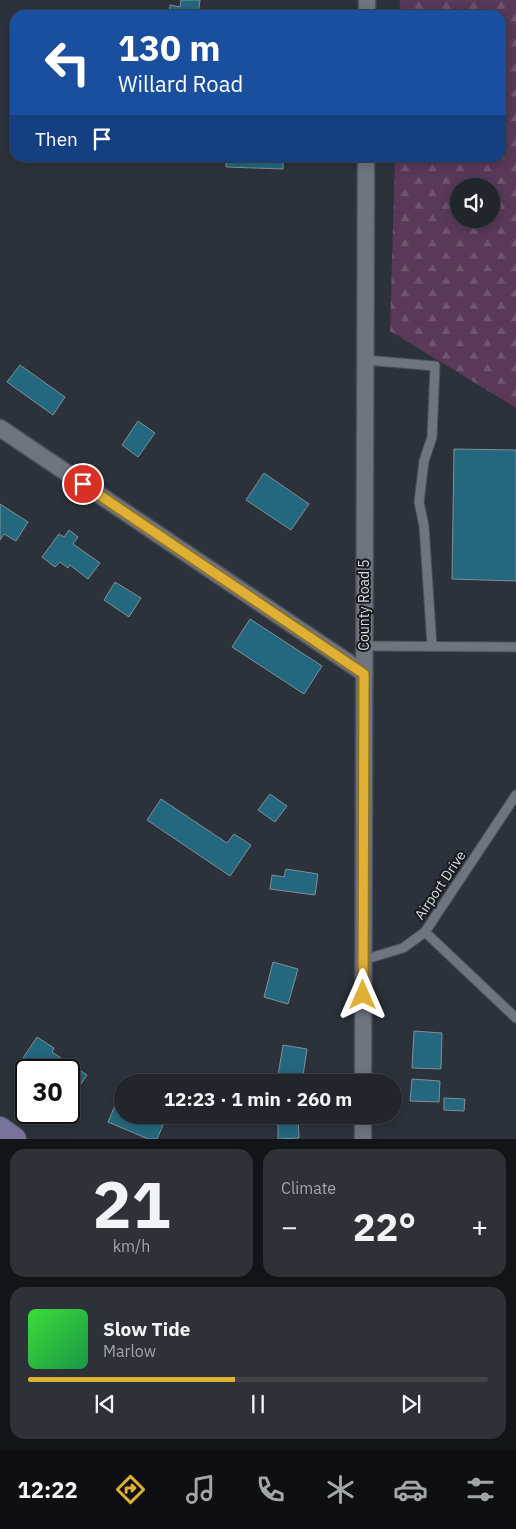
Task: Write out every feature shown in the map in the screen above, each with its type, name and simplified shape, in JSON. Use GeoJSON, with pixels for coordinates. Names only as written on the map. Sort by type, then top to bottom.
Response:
{"type":"FeatureCollection","features":[{"type":"Feature","properties":{"kind":"street","name":"County Road 5"},"geometry":{"type":"LineString","coordinates":[[363,1074],[366,162]]}},
{"type":"Feature","properties":{"kind":"street"},"geometry":{"type":"LineString","coordinates":[[0,428],[364,674]]}},
{"type":"Feature","properties":{"kind":"street"},"geometry":{"type":"LineString","coordinates":[[363,1124],[364,1139]]}},
{"type":"Feature","properties":{"kind":"street"},"geometry":{"type":"LineString","coordinates":[[0,1129],[14,1139]]}},
{"type":"Feature","properties":{"kind":"lane"},"geometry":{"type":"LineString","coordinates":[[365,360],[435,366],[432,436],[424,461],[419,502],[424,526],[432,646]]}},
{"type":"Feature","properties":{"kind":"lane"},"geometry":{"type":"LineString","coordinates":[[364,646],[516,647]]}},
{"type":"Feature","properties":{"kind":"lane","name":"Airport Drive"},"geometry":{"type":"LineString","coordinates":[[363,960],[403,948],[425,932],[516,795]]}},
{"type":"Feature","properties":{"kind":"lane"},"geometry":{"type":"LineString","coordinates":[[425,932],[516,1018]]}},
{"type":"Feature","properties":{"kind":"green space"},"geometry":{"type":"Polygon","coordinates":[[[400,0],[516,0],[516,408],[390,331],[395,162],[506,162],[506,10],[399,10],[400,0]]]}},
{"type":"Feature","properties":{"kind":"building"},"geometry":{"type":"Polygon","coordinates":[[[181,0],[200,0],[199,10],[170,10],[170,5],[180,7],[181,0]]]}},
{"type":"Feature","properties":{"kind":"building"},"geometry":{"type":"Polygon","coordinates":[[[226,162],[283,162],[283,169],[226,167],[226,162]]]}},
{"type":"Feature","properties":{"kind":"building"},"geometry":{"type":"Polygon","coordinates":[[[20,365],[65,397],[53,415],[7,382],[20,365]]]}},
{"type":"Feature","properties":{"kind":"building"},"geometry":{"type":"Polygon","coordinates":[[[138,421],[155,433],[138,457],[122,445],[138,421]]]}},
{"type":"Feature","properties":{"kind":"building"},"geometry":{"type":"Polygon","coordinates":[[[454,449],[516,450],[516,581],[452,579],[454,449]]]}},
{"type":"Feature","properties":{"kind":"building"},"geometry":{"type":"Polygon","coordinates":[[[264,473],[309,504],[291,530],[246,500],[264,473]]]}},
{"type":"Feature","properties":{"kind":"building"},"geometry":{"type":"Polygon","coordinates":[[[0,504],[28,522],[16,541],[4,534],[0,540],[0,504]]]}},
{"type":"Feature","properties":{"kind":"building"},"geometry":{"type":"Polygon","coordinates":[[[69,530],[78,537],[73,544],[100,563],[88,579],[70,565],[68,568],[60,562],[55,567],[42,557],[59,534],[64,537],[69,530]]]}},
{"type":"Feature","properties":{"kind":"building"},"geometry":{"type":"Polygon","coordinates":[[[115,582],[141,598],[129,617],[104,600],[115,582]]]}},
{"type":"Feature","properties":{"kind":"building"},"geometry":{"type":"Polygon","coordinates":[[[250,619],[322,666],[304,694],[232,647],[250,619]]]}},
{"type":"Feature","properties":{"kind":"building"},"geometry":{"type":"Polygon","coordinates":[[[270,794],[287,806],[275,822],[258,810],[270,794]]]}},
{"type":"Feature","properties":{"kind":"building"},"geometry":{"type":"Polygon","coordinates":[[[161,799],[227,843],[234,834],[251,845],[230,876],[147,820],[161,799]]]}},
{"type":"Feature","properties":{"kind":"building"},"geometry":{"type":"Polygon","coordinates":[[[286,869],[318,874],[315,895],[270,889],[272,875],[284,877],[286,869]]]}},
{"type":"Feature","properties":{"kind":"building"},"geometry":{"type":"Polygon","coordinates":[[[273,962],[298,969],[288,1004],[264,997],[273,962]]]}},
{"type":"Feature","properties":{"kind":"building"},"geometry":{"type":"Polygon","coordinates":[[[414,1031],[442,1033],[441,1069],[412,1068],[414,1031]]]}},
{"type":"Feature","properties":{"kind":"building"},"geometry":{"type":"Polygon","coordinates":[[[37,1037],[54,1048],[52,1052],[63,1059],[22,1059],[37,1037]]]}},
{"type":"Feature","properties":{"kind":"building"},"geometry":{"type":"Polygon","coordinates":[[[283,1045],[307,1049],[303,1074],[278,1074],[283,1045]]]}},
{"type":"Feature","properties":{"kind":"building"},"geometry":{"type":"Polygon","coordinates":[[[80,1070],[87,1075],[80,1086],[80,1070]]]}},
{"type":"Feature","properties":{"kind":"building"},"geometry":{"type":"Polygon","coordinates":[[[412,1079],[440,1081],[439,1102],[410,1101],[412,1079]]]}},
{"type":"Feature","properties":{"kind":"building"},"geometry":{"type":"Polygon","coordinates":[[[444,1098],[465,1099],[464,1111],[444,1110],[444,1098]]]}},
{"type":"Feature","properties":{"kind":"building"},"geometry":{"type":"Polygon","coordinates":[[[114,1108],[114,1124],[164,1124],[157,1139],[148,1139],[108,1122],[114,1108]]]}},
{"type":"Feature","properties":{"kind":"building"},"geometry":{"type":"Polygon","coordinates":[[[278,1124],[298,1124],[299,1138],[278,1139],[278,1124]]]}},
{"type":"Feature","properties":{"kind":"route"},"geometry":{"type":"LineString","coordinates":[[83,484],[364,674],[363,995]]}}]}
